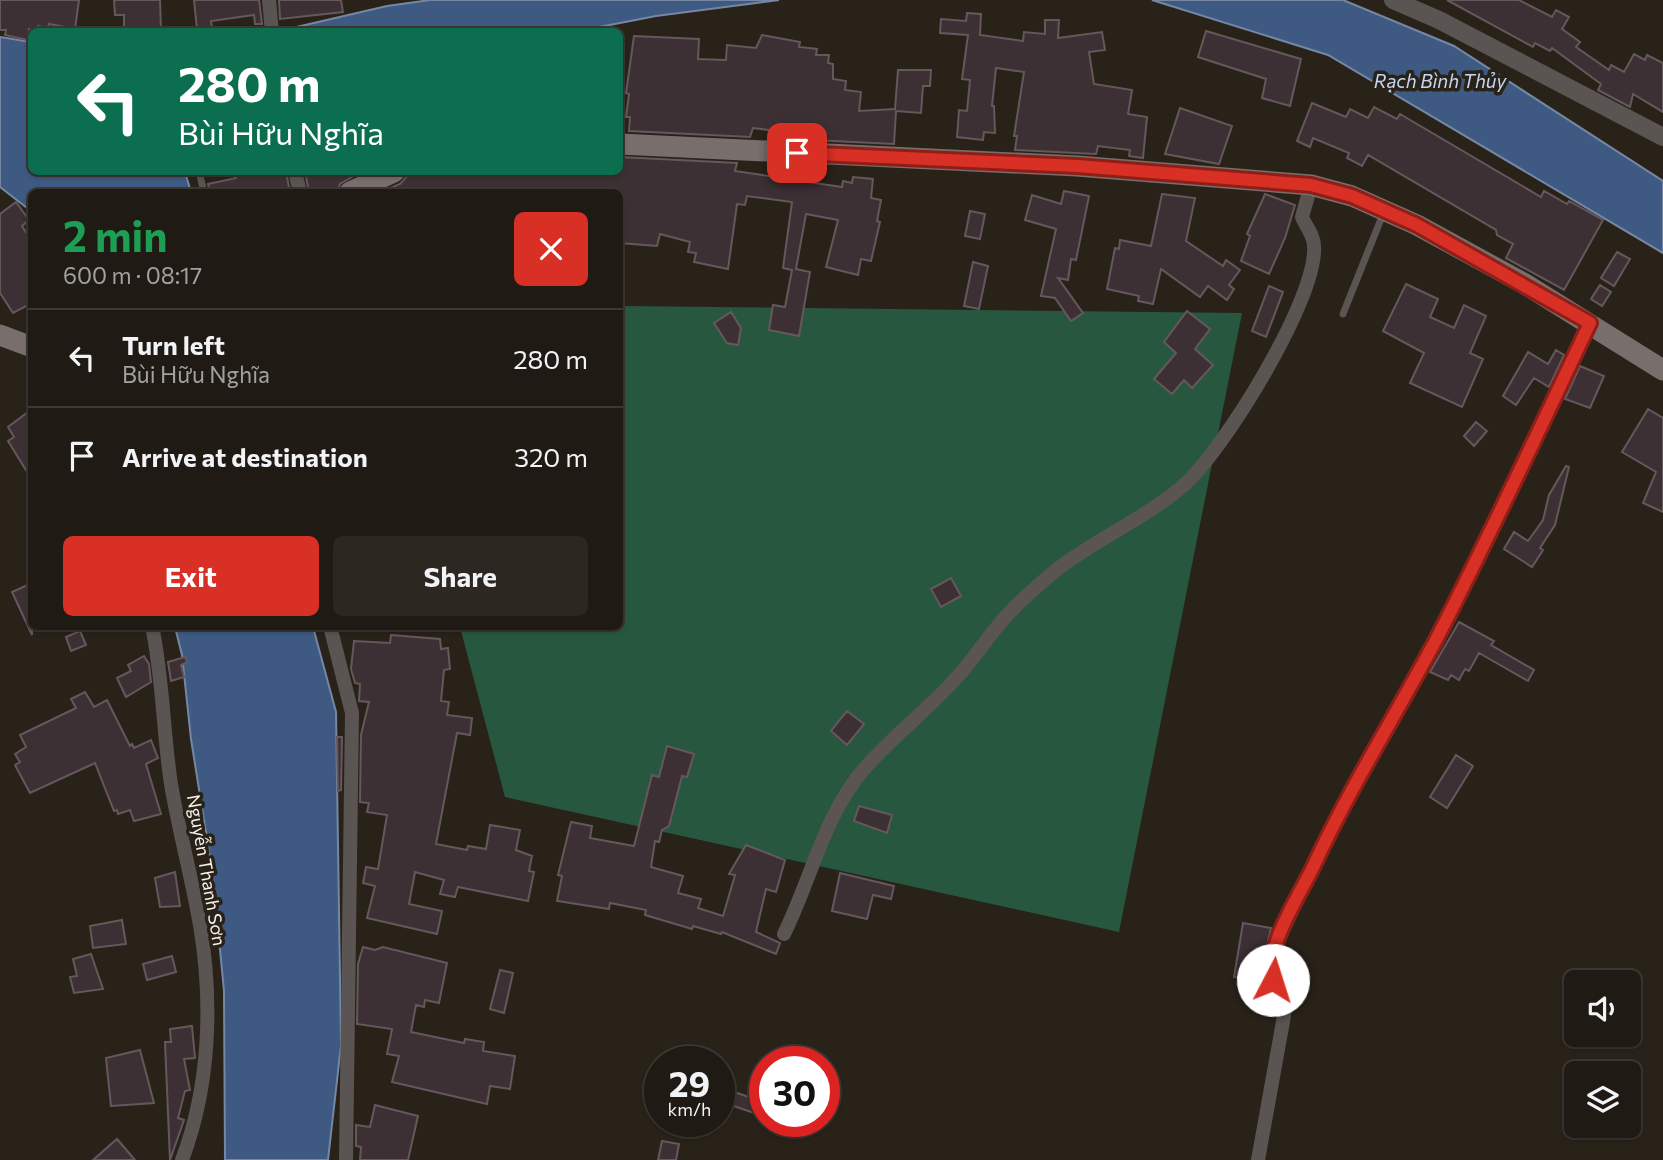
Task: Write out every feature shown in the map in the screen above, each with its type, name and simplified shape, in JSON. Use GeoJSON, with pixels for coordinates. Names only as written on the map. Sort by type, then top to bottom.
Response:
{"type":"FeatureCollection","features":[{"type":"Feature","properties":{"kind":"main road"},"geometry":{"type":"LineString","coordinates":[[623,144],[1077,166],[1311,185],[1352,196],[1525,284],[1663,370]]}},
{"type":"Feature","properties":{"kind":"main road"},"geometry":{"type":"LineString","coordinates":[[357,189],[387,175]]}},
{"type":"Feature","properties":{"kind":"main road"},"geometry":{"type":"LineString","coordinates":[[0,335],[28,347]]}},
{"type":"Feature","properties":{"kind":"street"},"geometry":{"type":"LineString","coordinates":[[1393,0],[1439,20],[1663,137]]}},
{"type":"Feature","properties":{"kind":"street"},"geometry":{"type":"LineString","coordinates":[[269,7],[272,28]]}},
{"type":"Feature","properties":{"kind":"street"},"geometry":{"type":"LineString","coordinates":[[784,934],[840,803],[866,767],[958,677],[998,623],[1021,601],[1070,559],[1170,497],[1200,470],[1215,451],[1280,342],[1300,301],[1315,247],[1302,218],[1311,185]]}},
{"type":"Feature","properties":{"kind":"street"},"geometry":{"type":"LineString","coordinates":[[1258,1160],[1284,1016],[1270,970],[1276,945],[1330,831],[1401,706],[1485,546],[1590,323]]}},
{"type":"Feature","properties":{"kind":"street","name":"Nguyễn Thanh Sơn"},"geometry":{"type":"LineString","coordinates":[[152,630],[168,764],[181,849],[200,925],[206,987],[208,1050],[182,1160]]}},
{"type":"Feature","properties":{"kind":"street"},"geometry":{"type":"LineString","coordinates":[[331,630],[352,713],[346,1160]]}},
{"type":"Feature","properties":{"kind":"lane"},"geometry":{"type":"LineString","coordinates":[[1343,314],[1384,211]]}},
{"type":"Feature","properties":{"kind":"green space"},"geometry":{"type":"Polygon","coordinates":[[[623,306],[1242,313],[1119,932],[505,797],[461,630],[623,630],[623,306]]]}},
{"type":"Feature","properties":{"kind":"water"},"geometry":{"type":"Polygon","coordinates":[[[430,0],[779,0],[656,16],[594,28],[292,28],[387,6],[430,0]]]}},
{"type":"Feature","properties":{"kind":"water","name":"Rạch Bình Thủy"},"geometry":{"type":"Polygon","coordinates":[[[1152,0],[1343,0],[1454,46],[1663,181],[1663,253],[1328,55],[1152,0]]]}},
{"type":"Feature","properties":{"kind":"water"},"geometry":{"type":"Polygon","coordinates":[[[0,37],[28,42],[28,175],[186,175],[190,189],[28,189],[28,209],[0,187],[0,37]]]}},
{"type":"Feature","properties":{"kind":"water"},"geometry":{"type":"Polygon","coordinates":[[[176,630],[314,630],[336,712],[341,1045],[328,1160],[225,1160],[224,991],[213,877],[191,739],[182,655],[176,630]]]}},
{"type":"Feature","properties":{"kind":"building"},"geometry":{"type":"Polygon","coordinates":[[[0,0],[79,0],[75,28],[49,24],[48,28],[28,28],[28,40],[5,35],[6,30],[0,30],[0,0]]]}},
{"type":"Feature","properties":{"kind":"building"},"geometry":{"type":"Polygon","coordinates":[[[114,0],[160,0],[161,28],[124,28],[124,15],[115,15],[114,0]]]}},
{"type":"Feature","properties":{"kind":"building"},"geometry":{"type":"Polygon","coordinates":[[[194,0],[259,0],[262,24],[255,24],[254,15],[211,21],[212,28],[197,28],[194,0]]]}},
{"type":"Feature","properties":{"kind":"building"},"geometry":{"type":"Polygon","coordinates":[[[279,0],[341,0],[343,12],[280,19],[279,0]]]}},
{"type":"Feature","properties":{"kind":"building"},"geometry":{"type":"Polygon","coordinates":[[[1447,0],[1519,0],[1552,17],[1556,10],[1569,17],[1562,29],[1580,42],[1576,47],[1609,70],[1611,65],[1624,72],[1634,54],[1645,60],[1647,55],[1663,63],[1663,112],[1633,94],[1630,107],[1598,90],[1601,84],[1552,48],[1550,51],[1535,43],[1533,47],[1447,0]]]}},
{"type":"Feature","properties":{"kind":"building"},"geometry":{"type":"Polygon","coordinates":[[[967,13],[981,14],[980,35],[1023,41],[1024,32],[1045,34],[1045,20],[1059,20],[1058,38],[1102,32],[1105,50],[1089,52],[1094,84],[1132,90],[1128,114],[1147,117],[1143,158],[1129,156],[1130,150],[1098,146],[1096,154],[1015,150],[1017,136],[1014,136],[1024,72],[996,68],[992,106],[995,133],[984,132],[983,140],[957,137],[959,110],[967,111],[970,80],[962,79],[968,35],[940,33],[941,19],[966,21],[967,13]]]}},
{"type":"Feature","properties":{"kind":"building"},"geometry":{"type":"Polygon","coordinates":[[[1206,31],[1301,59],[1290,106],[1262,98],[1266,79],[1198,57],[1206,31]]]}},
{"type":"Feature","properties":{"kind":"building"},"geometry":{"type":"Polygon","coordinates":[[[762,35],[800,42],[799,47],[817,49],[816,55],[829,55],[828,63],[833,64],[833,79],[846,81],[845,90],[861,92],[859,111],[895,109],[898,70],[931,70],[930,86],[923,86],[921,113],[896,111],[894,144],[792,139],[793,133],[753,128],[750,137],[629,131],[630,117],[626,117],[629,94],[626,93],[634,36],[699,39],[698,59],[726,60],[727,45],[756,48],[762,35]]]}},
{"type":"Feature","properties":{"kind":"building"},"geometry":{"type":"Polygon","coordinates":[[[1312,103],[1346,117],[1350,109],[1368,118],[1374,107],[1397,119],[1400,114],[1541,197],[1544,191],[1603,220],[1564,290],[1506,258],[1513,244],[1497,235],[1496,230],[1368,155],[1362,166],[1347,158],[1349,153],[1313,138],[1310,147],[1297,141],[1312,103]]]}},
{"type":"Feature","properties":{"kind":"building"},"geometry":{"type":"Polygon","coordinates":[[[1180,108],[1232,126],[1219,164],[1165,154],[1180,108]]]}},
{"type":"Feature","properties":{"kind":"building"},"geometry":{"type":"Polygon","coordinates":[[[623,157],[737,163],[735,171],[842,187],[843,181],[852,183],[853,177],[873,179],[871,198],[881,200],[877,221],[880,222],[871,261],[861,259],[858,275],[826,267],[838,220],[806,214],[796,269],[810,272],[799,336],[769,330],[773,305],[785,307],[792,270],[783,268],[792,202],[747,196],[745,205],[737,204],[728,269],[694,262],[696,253],[688,252],[690,242],[660,234],[657,246],[623,243],[623,189],[388,189],[400,184],[408,175],[623,175],[623,157]]]}},
{"type":"Feature","properties":{"kind":"building"},"geometry":{"type":"Polygon","coordinates":[[[235,175],[287,175],[289,189],[209,189],[208,184],[236,178],[235,175]]]}},
{"type":"Feature","properties":{"kind":"building"},"geometry":{"type":"Polygon","coordinates":[[[306,175],[356,175],[340,184],[338,189],[308,189],[306,175]]]}},
{"type":"Feature","properties":{"kind":"building"},"geometry":{"type":"Polygon","coordinates":[[[1064,191],[1089,196],[1076,260],[1071,259],[1068,280],[1058,278],[1083,313],[1071,321],[1055,298],[1041,296],[1056,229],[1025,220],[1032,195],[1061,204],[1064,191]]]}},
{"type":"Feature","properties":{"kind":"building"},"geometry":{"type":"Polygon","coordinates":[[[1162,194],[1195,198],[1186,241],[1223,266],[1226,260],[1240,270],[1229,285],[1234,289],[1227,300],[1208,286],[1200,297],[1161,269],[1153,304],[1138,301],[1139,296],[1107,289],[1115,248],[1119,249],[1120,240],[1151,246],[1162,194]]]}},
{"type":"Feature","properties":{"kind":"building"},"geometry":{"type":"Polygon","coordinates":[[[1265,194],[1295,205],[1285,238],[1269,274],[1241,261],[1250,236],[1247,234],[1265,194]]]}},
{"type":"Feature","properties":{"kind":"building"},"geometry":{"type":"Polygon","coordinates":[[[16,202],[28,219],[22,226],[28,236],[28,305],[13,313],[0,293],[0,214],[16,202]]]}},
{"type":"Feature","properties":{"kind":"building"},"geometry":{"type":"Polygon","coordinates":[[[970,211],[985,214],[980,239],[965,236],[970,211]]]}},
{"type":"Feature","properties":{"kind":"building"},"geometry":{"type":"Polygon","coordinates":[[[1617,252],[1630,259],[1614,286],[1601,278],[1617,252]]]}},
{"type":"Feature","properties":{"kind":"building"},"geometry":{"type":"Polygon","coordinates":[[[973,262],[988,266],[979,309],[964,306],[973,262]]]}},
{"type":"Feature","properties":{"kind":"building"},"geometry":{"type":"Polygon","coordinates":[[[1406,284],[1438,299],[1430,317],[1454,328],[1464,305],[1486,316],[1470,353],[1483,359],[1462,407],[1410,383],[1424,353],[1383,331],[1406,284]]]}},
{"type":"Feature","properties":{"kind":"building"},"geometry":{"type":"Polygon","coordinates":[[[1600,285],[1611,292],[1602,306],[1591,299],[1600,285]]]}},
{"type":"Feature","properties":{"kind":"building"},"geometry":{"type":"Polygon","coordinates":[[[1269,286],[1283,292],[1266,337],[1252,331],[1269,286]]]}},
{"type":"Feature","properties":{"kind":"building"},"geometry":{"type":"Polygon","coordinates":[[[1187,311],[1210,329],[1195,349],[1213,365],[1192,388],[1184,380],[1172,394],[1154,379],[1176,353],[1164,342],[1187,311]]]}},
{"type":"Feature","properties":{"kind":"building"},"geometry":{"type":"Polygon","coordinates":[[[731,312],[741,328],[738,345],[727,343],[714,323],[731,312]]]}},
{"type":"Feature","properties":{"kind":"building"},"geometry":{"type":"Polygon","coordinates":[[[1556,350],[1564,355],[1549,387],[1534,378],[1516,405],[1503,396],[1528,352],[1548,364],[1556,350]]]}},
{"type":"Feature","properties":{"kind":"building"},"geometry":{"type":"Polygon","coordinates":[[[1580,366],[1604,376],[1590,408],[1565,399],[1580,366]]]}},
{"type":"Feature","properties":{"kind":"building"},"geometry":{"type":"Polygon","coordinates":[[[1648,409],[1663,418],[1663,512],[1643,503],[1656,472],[1622,452],[1648,409]]]}},
{"type":"Feature","properties":{"kind":"building"},"geometry":{"type":"Polygon","coordinates":[[[28,412],[28,474],[8,441],[14,437],[8,427],[28,412]]]}},
{"type":"Feature","properties":{"kind":"building"},"geometry":{"type":"Polygon","coordinates":[[[1476,422],[1487,431],[1474,446],[1464,436],[1476,422]]]}},
{"type":"Feature","properties":{"kind":"building"},"geometry":{"type":"Polygon","coordinates":[[[1566,466],[1569,467],[1555,525],[1540,548],[1543,550],[1532,567],[1504,549],[1514,532],[1528,541],[1543,520],[1549,495],[1566,466]]]}},
{"type":"Feature","properties":{"kind":"building"},"geometry":{"type":"Polygon","coordinates":[[[951,578],[961,596],[941,607],[931,589],[951,578]]]}},
{"type":"Feature","properties":{"kind":"building"},"geometry":{"type":"Polygon","coordinates":[[[28,585],[28,626],[12,592],[28,585]]]}},
{"type":"Feature","properties":{"kind":"building"},"geometry":{"type":"Polygon","coordinates":[[[1459,622],[1494,641],[1491,645],[1534,670],[1528,681],[1479,653],[1469,671],[1465,669],[1459,680],[1451,675],[1448,680],[1430,672],[1459,622]]]}},
{"type":"Feature","properties":{"kind":"building"},"geometry":{"type":"Polygon","coordinates":[[[80,631],[86,645],[71,651],[66,637],[80,631]]]}},
{"type":"Feature","properties":{"kind":"building"},"geometry":{"type":"Polygon","coordinates":[[[391,635],[440,639],[441,649],[448,648],[450,669],[444,670],[441,701],[449,702],[447,715],[472,718],[470,735],[457,733],[436,844],[467,850],[468,846],[486,849],[490,825],[520,830],[516,850],[532,856],[529,871],[534,872],[528,901],[458,887],[455,897],[440,894],[444,880],[415,872],[409,904],[442,911],[437,934],[367,918],[375,886],[363,883],[366,867],[378,869],[387,815],[367,812],[369,803],[360,802],[361,735],[369,702],[359,701],[360,684],[355,683],[351,669],[354,641],[390,643],[391,635]]]}},
{"type":"Feature","properties":{"kind":"building"},"geometry":{"type":"Polygon","coordinates":[[[144,656],[149,664],[151,682],[126,697],[117,678],[131,671],[128,665],[144,656]]]}},
{"type":"Feature","properties":{"kind":"building"},"geometry":{"type":"Polygon","coordinates":[[[185,657],[187,662],[181,665],[184,677],[171,681],[168,662],[185,657]]]}},
{"type":"Feature","properties":{"kind":"building"},"geometry":{"type":"Polygon","coordinates":[[[85,692],[94,707],[107,700],[130,746],[132,744],[134,748],[151,740],[158,758],[146,764],[161,814],[134,821],[130,810],[118,814],[117,810],[114,811],[95,763],[30,793],[15,765],[20,762],[15,754],[26,747],[20,735],[76,708],[71,699],[85,692]]]}},
{"type":"Feature","properties":{"kind":"building"},"geometry":{"type":"Polygon","coordinates":[[[847,711],[864,724],[847,745],[831,731],[847,711]]]}},
{"type":"Feature","properties":{"kind":"building"},"geometry":{"type":"Polygon","coordinates":[[[337,737],[342,737],[341,790],[338,791],[337,737]]]}},
{"type":"Feature","properties":{"kind":"building"},"geometry":{"type":"Polygon","coordinates":[[[667,746],[694,754],[687,777],[682,776],[669,826],[662,830],[659,842],[655,841],[651,867],[683,876],[678,893],[701,899],[698,908],[723,916],[735,875],[729,874],[746,845],[785,860],[776,892],[766,889],[756,932],[780,943],[776,954],[722,932],[721,934],[693,926],[692,929],[645,915],[646,910],[610,903],[609,909],[557,901],[562,876],[558,875],[571,822],[592,826],[590,838],[634,846],[652,775],[659,777],[667,746]]]}},
{"type":"Feature","properties":{"kind":"building"},"geometry":{"type":"Polygon","coordinates":[[[1456,755],[1473,766],[1447,808],[1430,797],[1456,755]]]}},
{"type":"Feature","properties":{"kind":"building"},"geometry":{"type":"Polygon","coordinates":[[[859,806],[892,815],[887,833],[854,821],[859,806]]]}},
{"type":"Feature","properties":{"kind":"building"},"geometry":{"type":"Polygon","coordinates":[[[175,872],[180,906],[160,907],[155,878],[175,872]]]}},
{"type":"Feature","properties":{"kind":"building"},"geometry":{"type":"Polygon","coordinates":[[[840,873],[894,886],[891,899],[873,895],[867,919],[832,911],[840,873]]]}},
{"type":"Feature","properties":{"kind":"building"},"geometry":{"type":"Polygon","coordinates":[[[122,920],[126,944],[93,948],[90,926],[122,920]]]}},
{"type":"Feature","properties":{"kind":"building"},"geometry":{"type":"Polygon","coordinates":[[[1243,923],[1271,928],[1261,973],[1251,971],[1250,980],[1234,977],[1243,923]]]}},
{"type":"Feature","properties":{"kind":"building"},"geometry":{"type":"Polygon","coordinates":[[[363,947],[375,950],[383,947],[447,963],[439,1003],[425,1000],[424,1007],[416,1005],[411,1032],[464,1043],[465,1039],[484,1042],[483,1051],[515,1056],[510,1089],[490,1086],[487,1104],[392,1082],[399,1056],[387,1054],[392,1029],[357,1024],[358,964],[363,947]]]}},
{"type":"Feature","properties":{"kind":"building"},"geometry":{"type":"Polygon","coordinates":[[[91,954],[103,989],[74,993],[70,977],[77,976],[73,959],[91,954]]]}},
{"type":"Feature","properties":{"kind":"building"},"geometry":{"type":"Polygon","coordinates":[[[172,956],[176,972],[147,980],[143,964],[172,956]]]}},
{"type":"Feature","properties":{"kind":"building"},"geometry":{"type":"Polygon","coordinates":[[[500,970],[513,973],[504,1013],[490,1009],[500,970]]]}},
{"type":"Feature","properties":{"kind":"building"},"geometry":{"type":"Polygon","coordinates":[[[192,1026],[195,1058],[184,1059],[190,1090],[185,1091],[178,1118],[184,1120],[170,1160],[165,1042],[171,1042],[170,1029],[192,1026]]]}},
{"type":"Feature","properties":{"kind":"building"},"geometry":{"type":"Polygon","coordinates":[[[140,1050],[154,1103],[111,1106],[106,1058],[140,1050]]]}},
{"type":"Feature","properties":{"kind":"building"},"geometry":{"type":"Polygon","coordinates":[[[735,1092],[749,1097],[749,1111],[735,1106],[735,1092]]]}},
{"type":"Feature","properties":{"kind":"building"},"geometry":{"type":"Polygon","coordinates":[[[375,1105],[418,1116],[408,1160],[360,1160],[361,1147],[356,1146],[356,1125],[370,1127],[375,1105]]]}},
{"type":"Feature","properties":{"kind":"building"},"geometry":{"type":"Polygon","coordinates":[[[117,1139],[135,1160],[93,1160],[117,1139]]]}},
{"type":"Feature","properties":{"kind":"building"},"geometry":{"type":"Polygon","coordinates":[[[662,1141],[679,1144],[676,1160],[658,1160],[662,1141]]]}},
{"type":"Feature","properties":{"kind":"route"},"geometry":{"type":"LineString","coordinates":[[797,153],[1077,166],[1172,176],[1311,185],[1352,196],[1417,225],[1590,323],[1485,546],[1401,706],[1330,831],[1276,945],[1270,962],[1273,980]]}}]}
